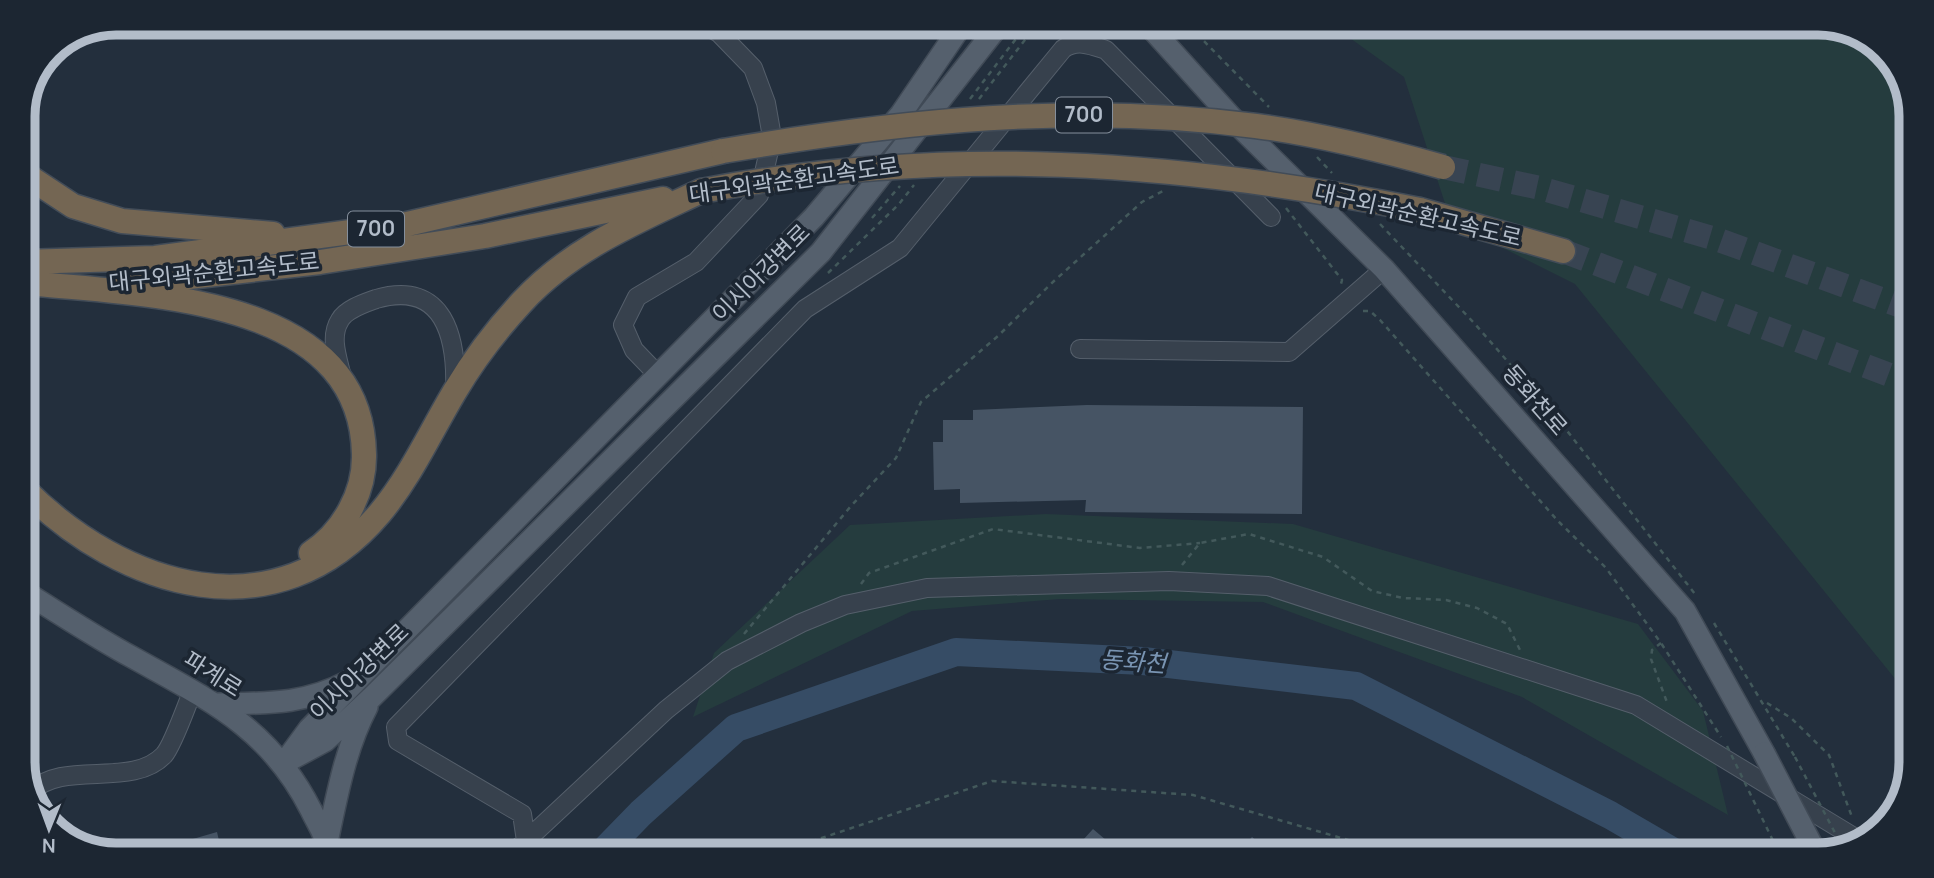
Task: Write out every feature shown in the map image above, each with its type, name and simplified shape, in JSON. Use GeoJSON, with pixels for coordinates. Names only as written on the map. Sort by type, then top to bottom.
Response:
{"type":"FeatureCollection","features":[{"type":"Feature","properties":{"kind":"highway","name":"대구외곽순환고속도로"},"geometry":{"type":"LineString","coordinates":[[35,261],[155,257],[403,225],[723,151],[851,129],[970,117],[1155,117],[1256,126],[1311,135],[1443,167]]}},
{"type":"Feature","properties":{"kind":"highway","name":"대구외곽순환고속도로"},"geometry":{"type":"LineString","coordinates":[[35,284],[141,283],[320,262],[485,236],[701,191],[872,166],[1083,164],[1196,174],[1306,188],[1420,210],[1563,251]]}},
{"type":"Feature","properties":{"kind":"highway"},"geometry":{"type":"LineString","coordinates":[[35,181],[73,206],[122,221],[316,238]]}},
{"type":"Feature","properties":{"kind":"highway"},"geometry":{"type":"LineString","coordinates":[[35,497],[98,547],[150,573],[199,587],[259,585],[307,570],[335,555],[382,511],[455,391],[499,328],[523,300],[561,266],[606,236],[701,191]]}},
{"type":"Feature","properties":{"kind":"highway"},"geometry":{"type":"LineString","coordinates":[[35,285],[185,300],[253,318],[292,336],[314,351],[343,383],[354,403],[362,431],[364,455],[363,471],[352,507],[341,526],[314,552],[273,571],[222,576],[160,565],[87,528],[35,482]]}},
{"type":"Feature","properties":{"kind":"main road","name":"이시아강변로"},"geometry":{"type":"LineString","coordinates":[[284,764],[309,729],[814,217],[901,114],[955,35]]}},
{"type":"Feature","properties":{"kind":"main road","name":"이시아강변로"},"geometry":{"type":"LineString","coordinates":[[284,764],[325,741],[371,698],[821,252],[994,35]]}},
{"type":"Feature","properties":{"kind":"main road","name":"동화천로"},"geometry":{"type":"LineString","coordinates":[[1157,35],[1243,130],[1384,269],[1685,611],[1811,843]]}},
{"type":"Feature","properties":{"kind":"main road","name":"파계로"},"geometry":{"type":"LineString","coordinates":[[35,598],[215,704],[284,764],[325,843]]}},
{"type":"Feature","properties":{"kind":"main road"},"geometry":{"type":"LineString","coordinates":[[215,704],[302,701],[323,695],[372,668]]}},
{"type":"Feature","properties":{"kind":"main road"},"geometry":{"type":"LineString","coordinates":[[328,843],[349,751],[371,698]]}},
{"type":"Feature","properties":{"kind":"street"},"geometry":{"type":"LineString","coordinates":[[659,376],[634,350],[624,325],[637,297],[696,262],[759,195],[772,137],[766,103],[753,68],[721,35]]}},
{"type":"Feature","properties":{"kind":"street"},"geometry":{"type":"LineString","coordinates":[[521,843],[522,814],[398,741],[396,727],[805,309],[900,248],[1063,49],[1071,44],[1088,43],[1106,50],[1271,217]]}},
{"type":"Feature","properties":{"kind":"street"},"geometry":{"type":"LineString","coordinates":[[1080,349],[1289,352],[1384,269]]}},
{"type":"Feature","properties":{"kind":"street"},"geometry":{"type":"LineString","coordinates":[[343,383],[335,349],[335,332],[340,318],[365,303],[384,297],[409,296],[425,301],[438,310],[446,324],[456,359],[455,391]]}},
{"type":"Feature","properties":{"kind":"street"},"geometry":{"type":"LineString","coordinates":[[523,843],[666,710],[727,661],[801,623],[845,605],[927,588],[1031,582],[1169,581],[1268,586],[1530,668],[1636,705],[1851,836]]}},
{"type":"Feature","properties":{"kind":"street"},"geometry":{"type":"LineString","coordinates":[[39,788],[66,776],[135,771],[164,755],[193,690]]}},
{"type":"Feature","properties":{"kind":"path"},"geometry":{"type":"LineString","coordinates":[[1198,35],[1271,110]]}},
{"type":"Feature","properties":{"kind":"path"},"geometry":{"type":"LineString","coordinates":[[1308,148],[1336,177]]}},
{"type":"Feature","properties":{"kind":"path"},"geometry":{"type":"LineString","coordinates":[[727,661],[735,643],[851,506],[896,458],[921,402],[998,336],[1054,281],[1142,202],[1174,186]]}},
{"type":"Feature","properties":{"kind":"path"},"geometry":{"type":"LineString","coordinates":[[1373,216],[1475,324],[1557,418],[1686,579],[1701,602]]}},
{"type":"Feature","properties":{"kind":"path"},"geometry":{"type":"LineString","coordinates":[[1361,310],[1370,311],[1380,320],[1558,521],[1606,568],[1661,643],[1727,746],[1774,843]]}},
{"type":"Feature","properties":{"kind":"path"},"geometry":{"type":"LineString","coordinates":[[845,605],[869,573],[993,529],[1140,548],[1200,543],[1250,534],[1323,557],[1373,591],[1403,598],[1446,600],[1477,607],[1507,624],[1530,668]]}},
{"type":"Feature","properties":{"kind":"path"},"geometry":{"type":"LineString","coordinates":[[1169,581],[1200,543]]}},
{"type":"Feature","properties":{"kind":"path"},"geometry":{"type":"LineString","coordinates":[[1708,613],[1764,702],[1839,840]]}},
{"type":"Feature","properties":{"kind":"path"},"geometry":{"type":"LineString","coordinates":[[1661,643],[1652,649],[1651,659],[1677,731]]}},
{"type":"Feature","properties":{"kind":"path"},"geometry":{"type":"LineString","coordinates":[[1764,702],[1791,718],[1829,755],[1858,832]]}},
{"type":"Feature","properties":{"kind":"path"},"geometry":{"type":"LineString","coordinates":[[807,843],[992,781],[1193,795],[1359,843]]}},
{"type":"Feature","properties":{"kind":"green space"},"geometry":{"type":"Polygon","coordinates":[[[1346,35],[1818,35],[1849,41],[1879,63],[1891,80],[1899,111],[1899,684],[1575,284],[1451,222],[1404,77],[1346,35]]]}},
{"type":"Feature","properties":{"kind":"green space"},"geometry":{"type":"Polygon","coordinates":[[[1046,514],[1293,524],[1638,624],[1703,711],[1728,815],[1522,697],[1263,602],[1060,599],[912,611],[693,717],[714,653],[850,525],[1046,514]]]}},
{"type":"Feature","properties":{"kind":"building"},"geometry":{"type":"Polygon","coordinates":[[[1087,405],[1303,407],[1302,514],[1085,512],[1086,500],[960,503],[960,489],[934,490],[933,442],[943,442],[943,420],[973,420],[973,410],[1087,405]]]}},
{"type":"Feature","properties":{"kind":"building"},"geometry":{"type":"Polygon","coordinates":[[[1093,829],[1109,843],[1080,843],[1093,829]]]}},
{"type":"Feature","properties":{"kind":"building"},"geometry":{"type":"Polygon","coordinates":[[[217,832],[220,843],[179,843],[217,832]]]}},
{"type":"Feature","properties":{"kind":"building"},"geometry":{"type":"Polygon","coordinates":[[[1252,837],[1259,843],[1247,843],[1252,837]]]}},
{"type":"Feature","properties":{"kind":"waterway","name":"동화천"},"geometry":{"type":"LineString","coordinates":[[612,843],[641,813],[736,728],[956,652],[1143,661],[1356,686],[1610,815],[1658,843]]}},
{"type":"Feature","properties":{"kind":"tunnel"},"geometry":{"type":"LineString","coordinates":[[1443,167],[1540,188],[1716,239],[1899,305]]}},
{"type":"Feature","properties":{"kind":"tunnel"},"geometry":{"type":"LineString","coordinates":[[1563,251],[1899,379]]}}]}
